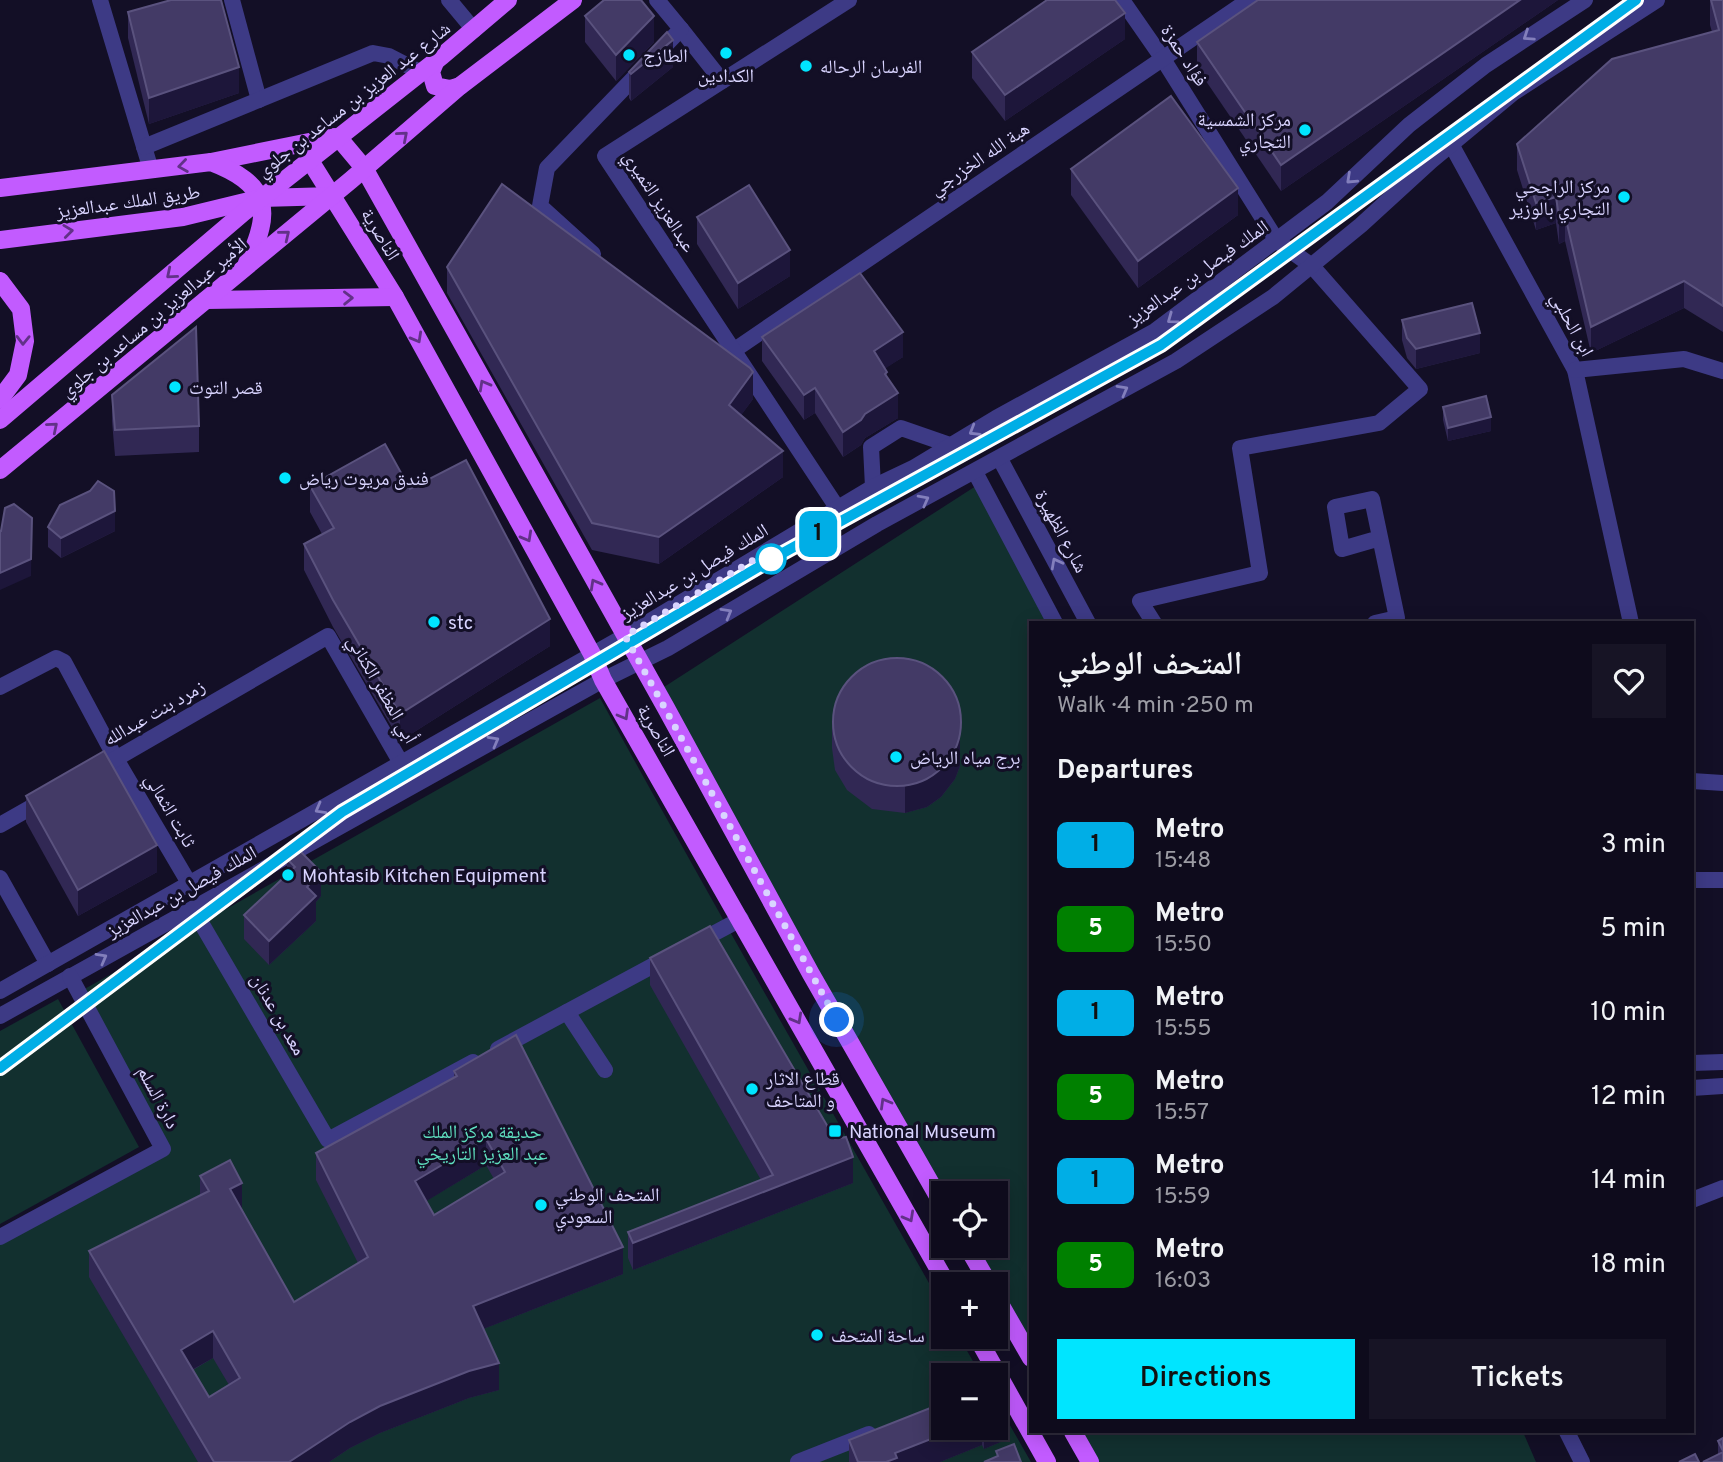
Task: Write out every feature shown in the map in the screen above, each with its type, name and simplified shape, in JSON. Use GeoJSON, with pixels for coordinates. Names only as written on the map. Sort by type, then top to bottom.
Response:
{"type":"FeatureCollection","features":[{"type":"Feature","properties":{"kind":"main road","name":"شارع عبد العزيز بن مساعد بن جلوي"},"geometry":{"type":"LineString","coordinates":[[223,230],[508,0]]}},
{"type":"Feature","properties":{"kind":"main road"},"geometry":{"type":"LineString","coordinates":[[243,269],[262,224],[261,198],[333,195],[460,86],[573,0]]}},
{"type":"Feature","properties":{"kind":"main road"},"geometry":{"type":"LineString","coordinates":[[436,60],[431,72],[435,86],[450,89],[460,86]]}},
{"type":"Feature","properties":{"kind":"main road","name":"طريق الملك عبدالعزيز"},"geometry":{"type":"LineString","coordinates":[[0,188],[211,162],[338,137]]}},
{"type":"Feature","properties":{"kind":"main road","name":"الناصرية"},"geometry":{"type":"LineString","coordinates":[[338,137],[364,167],[811,974],[931,1184]]}},
{"type":"Feature","properties":{"kind":"main road","name":"الناصرية"},"geometry":{"type":"LineString","coordinates":[[309,159],[395,298],[592,654],[603,680],[940,1272]]}},
{"type":"Feature","properties":{"kind":"main road","name":"طريق الملك عبدالعزيز"},"geometry":{"type":"LineString","coordinates":[[0,240],[184,217],[261,198],[252,185],[211,162]]}},
{"type":"Feature","properties":{"kind":"main road","name":"الأمير عبدالعزيز بن مساعد بن جلوي"},"geometry":{"type":"LineString","coordinates":[[0,470],[333,195]]}},
{"type":"Feature","properties":{"kind":"main road","name":"الأمير عبدالعزيز بن مساعد بن جلوي"},"geometry":{"type":"LineString","coordinates":[[0,420],[223,230]]}},
{"type":"Feature","properties":{"kind":"main road"},"geometry":{"type":"LineString","coordinates":[[0,281],[21,309],[25,341],[18,375],[0,399]]}},
{"type":"Feature","properties":{"kind":"main road"},"geometry":{"type":"LineString","coordinates":[[206,300],[395,298]]}},
{"type":"Feature","properties":{"kind":"main road"},"geometry":{"type":"LineString","coordinates":[[781,990],[776,974],[784,961],[799,960],[811,974]]}},
{"type":"Feature","properties":{"kind":"main road"},"geometry":{"type":"LineString","coordinates":[[1008,1318],[1029,1355]]}},
{"type":"Feature","properties":{"kind":"main road"},"geometry":{"type":"LineString","coordinates":[[1008,1399],[1029,1433]]}},
{"type":"Feature","properties":{"kind":"main road"},"geometry":{"type":"LineString","coordinates":[[1029,1433],[1047,1462]]}},
{"type":"Feature","properties":{"kind":"main road"},"geometry":{"type":"LineString","coordinates":[[1074,1433],[1090,1462]]}},
{"type":"Feature","properties":{"kind":"street"},"geometry":{"type":"LineString","coordinates":[[100,0],[150,170]]}},
{"type":"Feature","properties":{"kind":"street"},"geometry":{"type":"LineString","coordinates":[[232,0],[259,100]]}},
{"type":"Feature","properties":{"kind":"street"},"geometry":{"type":"LineString","coordinates":[[449,0],[474,30]]}},
{"type":"Feature","properties":{"kind":"street"},"geometry":{"type":"LineString","coordinates":[[657,0],[722,80]]}},
{"type":"Feature","properties":{"kind":"street","name":"عبدالعزيز الثميري"},"geometry":{"type":"LineString","coordinates":[[838,509],[605,156],[849,0]]}},
{"type":"Feature","properties":{"kind":"street","name":"فؤاد حمزة"},"geometry":{"type":"LineString","coordinates":[[1122,0],[1163,59],[1278,241]]}},
{"type":"Feature","properties":{"kind":"street","name":"هبة الله الخزرجي"},"geometry":{"type":"LineString","coordinates":[[733,351],[1249,0]]}},
{"type":"Feature","properties":{"kind":"street","name":"الملك فيصل بن عبدالعزيز"},"geometry":{"type":"LineString","coordinates":[[0,991],[625,636],[873,487],[913,468],[1155,331],[1327,202],[1409,125],[1486,65],[1585,0]]}},
{"type":"Feature","properties":{"kind":"street","name":"الملك فيصل بن عبدالعزيز"},"geometry":{"type":"LineString","coordinates":[[0,1016],[603,680],[668,648],[877,524],[1177,360],[1273,297],[1361,225],[1451,144],[1513,93],[1657,0]]}},
{"type":"Feature","properties":{"kind":"street"},"geometry":{"type":"LineString","coordinates":[[602,262],[540,206],[547,169],[681,29]]}},
{"type":"Feature","properties":{"kind":"street"},"geometry":{"type":"LineString","coordinates":[[144,147],[373,53],[388,56],[420,72]]}},
{"type":"Feature","properties":{"kind":"street","name":"ابن الحلبي"},"geometry":{"type":"LineString","coordinates":[[1451,144],[1575,370],[1631,621]]}},
{"type":"Feature","properties":{"kind":"street"},"geometry":{"type":"LineString","coordinates":[[1153,621],[1140,601],[1261,573],[1240,447],[1379,423],[1420,389],[1311,266],[1278,241]]}},
{"type":"Feature","properties":{"kind":"street"},"geometry":{"type":"LineString","coordinates":[[704,335],[733,351]]}},
{"type":"Feature","properties":{"kind":"street"},"geometry":{"type":"LineString","coordinates":[[1575,370],[1684,359],[1723,371]]}},
{"type":"Feature","properties":{"kind":"street"},"geometry":{"type":"LineString","coordinates":[[873,487],[871,447],[901,428],[950,445]]}},
{"type":"Feature","properties":{"kind":"street","name":"شارع الظهيرة"},"geometry":{"type":"LineString","coordinates":[[1000,459],[1087,621]]}},
{"type":"Feature","properties":{"kind":"street"},"geometry":{"type":"LineString","coordinates":[[975,472],[1054,621]]}},
{"type":"Feature","properties":{"kind":"street"},"geometry":{"type":"LineString","coordinates":[[1380,538],[1397,618],[1384,621]]}},
{"type":"Feature","properties":{"kind":"street","name":"زمرد بنت عبدالله"},"geometry":{"type":"LineString","coordinates":[[81,778],[328,636]]}},
{"type":"Feature","properties":{"kind":"street","name":"أبي المظفر الكناني"},"geometry":{"type":"LineString","coordinates":[[328,636],[401,764]]}},
{"type":"Feature","properties":{"kind":"street","name":"ثابت الثمالي"},"geometry":{"type":"LineString","coordinates":[[0,687],[45,662],[57,658],[64,662],[116,759],[189,883]]}},
{"type":"Feature","properties":{"kind":"street"},"geometry":{"type":"LineString","coordinates":[[1694,781],[1723,783]]}},
{"type":"Feature","properties":{"kind":"street"},"geometry":{"type":"LineString","coordinates":[[0,825],[58,792]]}},
{"type":"Feature","properties":{"kind":"street"},"geometry":{"type":"LineString","coordinates":[[0,878],[48,964]]}},
{"type":"Feature","properties":{"kind":"street"},"geometry":{"type":"LineString","coordinates":[[1694,880],[1723,880]]}},
{"type":"Feature","properties":{"kind":"street","name":"معد بن عدنان"},"geometry":{"type":"LineString","coordinates":[[193,909],[328,1140],[567,1012]]}},
{"type":"Feature","properties":{"kind":"street"},"geometry":{"type":"LineString","coordinates":[[605,1070],[567,1012],[740,919]]}},
{"type":"Feature","properties":{"kind":"street","name":"دارة السلم"},"geometry":{"type":"LineString","coordinates":[[0,1237],[163,1149],[70,976]]}},
{"type":"Feature","properties":{"kind":"street"},"geometry":{"type":"LineString","coordinates":[[1694,1063],[1723,1062]]}},
{"type":"Feature","properties":{"kind":"street"},"geometry":{"type":"LineString","coordinates":[[1694,1088],[1723,1086]]}},
{"type":"Feature","properties":{"kind":"street"},"geometry":{"type":"LineString","coordinates":[[1694,1199],[1723,1188]]}},
{"type":"Feature","properties":{"kind":"street"},"geometry":{"type":"LineString","coordinates":[[798,1462],[883,1429]]}},
{"type":"Feature","properties":{"kind":"street"},"geometry":{"type":"LineString","coordinates":[[1568,1433],[1583,1462]]}},
{"type":"Feature","properties":{"kind":"green space"},"geometry":{"type":"Polygon","coordinates":[[[979,484],[1054,621],[1029,621],[1029,1349],[1008,1312],[1008,1272],[985,1272],[977,1258],[1008,1258],[1008,1181],[933,1181],[664,687],[979,484]]]}},
{"type":"Feature","properties":{"kind":"green space","name":"حديقة مركز الملك عبد العزيز التاريخي"},"geometry":{"type":"Polygon","coordinates":[[[600,698],[931,1287],[931,1349],[966,1349],[974,1363],[931,1363],[931,1440],[1008,1440],[1008,1422],[1031,1462],[0,1462],[0,1243],[161,1155],[81,991],[600,698]]]}},
{"type":"Feature","properties":{"kind":"green space"},"geometry":{"type":"Polygon","coordinates":[[[58,999],[139,1147],[0,1224],[0,1031],[58,999]]]}},
{"type":"Feature","properties":{"kind":"green space"},"geometry":{"type":"Polygon","coordinates":[[[1077,1433],[1523,1433],[1536,1462],[1093,1462],[1077,1433]]]}},
{"type":"Feature","properties":{"kind":"building"},"geometry":{"type":"Polygon","coordinates":[[[171,0],[221,0],[239,67],[149,98],[128,12],[171,0]]]}},
{"type":"Feature","properties":{"kind":"building"},"geometry":{"type":"Polygon","coordinates":[[[604,0],[641,0],[654,16],[616,55],[585,16],[604,0]]]}},
{"type":"Feature","properties":{"kind":"building"},"geometry":{"type":"Polygon","coordinates":[[[1047,0],[1115,0],[1125,13],[1005,95],[972,52],[1047,0]]]}},
{"type":"Feature","properties":{"kind":"building","name":"مركز الشمسية التجاري"},"geometry":{"type":"Polygon","coordinates":[[[1258,0],[1520,0],[1281,165],[1197,42],[1258,0]]]}},
{"type":"Feature","properties":{"kind":"building","name":"مركز الراجحي التجاري بالوزير"},"geometry":{"type":"Polygon","coordinates":[[[1711,0],[1723,0],[1723,306],[1684,281],[1591,327],[1565,215],[1559,217],[1556,197],[1536,203],[1517,144],[1612,59],[1719,30],[1711,0]]]}},
{"type":"Feature","properties":{"kind":"building"},"geometry":{"type":"Polygon","coordinates":[[[667,32],[673,40],[631,74],[629,72],[667,32]]]}},
{"type":"Feature","properties":{"kind":"building"},"geometry":{"type":"Polygon","coordinates":[[[1171,96],[1238,188],[1138,261],[1071,169],[1171,96]]]}},
{"type":"Feature","properties":{"kind":"building"},"geometry":{"type":"Polygon","coordinates":[[[502,184],[750,368],[753,372],[729,405],[783,451],[659,537],[592,523],[447,267],[502,184]]]}},
{"type":"Feature","properties":{"kind":"building"},"geometry":{"type":"Polygon","coordinates":[[[749,185],[790,250],[738,283],[697,217],[749,185]]]}},
{"type":"Feature","properties":{"kind":"building"},"geometry":{"type":"Polygon","coordinates":[[[860,273],[903,332],[874,351],[898,393],[843,432],[815,388],[804,395],[762,337],[860,273]]]}},
{"type":"Feature","properties":{"kind":"building"},"geometry":{"type":"Polygon","coordinates":[[[1472,303],[1480,333],[1416,349],[1407,338],[1402,320],[1472,303]]]}},
{"type":"Feature","properties":{"kind":"building","name":"قصر التوت"},"geometry":{"type":"Polygon","coordinates":[[[196,327],[199,426],[115,430],[112,395],[196,327]]]}},
{"type":"Feature","properties":{"kind":"building"},"geometry":{"type":"Polygon","coordinates":[[[1486,396],[1491,417],[1448,428],[1443,407],[1486,396]]]}},
{"type":"Feature","properties":{"kind":"building","name":"stc"},"geometry":{"type":"Polygon","coordinates":[[[385,444],[410,489],[466,460],[550,619],[400,714],[333,600],[304,544],[334,528],[310,486],[385,444]]]}},
{"type":"Feature","properties":{"kind":"building"},"geometry":{"type":"Polygon","coordinates":[[[98,481],[114,491],[115,511],[61,538],[48,527],[60,505],[90,491],[98,481]]]}},
{"type":"Feature","properties":{"kind":"building"},"geometry":{"type":"Polygon","coordinates":[[[14,504],[32,518],[31,559],[0,573],[0,531],[5,508],[14,504]]]}},
{"type":"Feature","properties":{"kind":"building","name":"برج مياه الرياض"},"geometry":{"type":"Polygon","coordinates":[[[897,658],[922,663],[943,676],[956,697],[961,722],[956,747],[943,768],[922,781],[897,786],[872,781],[851,768],[838,747],[833,722],[838,697],[851,676],[872,663],[897,658]]]}},
{"type":"Feature","properties":{"kind":"building"},"geometry":{"type":"Polygon","coordinates":[[[104,751],[157,845],[78,890],[26,796],[104,751]]]}},
{"type":"Feature","properties":{"kind":"building"},"geometry":{"type":"Polygon","coordinates":[[[297,848],[321,872],[307,887],[316,896],[269,941],[244,915],[295,867],[287,859],[297,848]]]}},
{"type":"Feature","properties":{"kind":"building"},"geometry":{"type":"Polygon","coordinates":[[[710,926],[835,1139],[846,1137],[853,1157],[633,1243],[628,1232],[773,1175],[650,958],[710,926]]]}},
{"type":"Feature","properties":{"kind":"building","name":"المتحف الوطني السعودي"},"geometry":{"type":"Polygon","coordinates":[[[516,1035],[623,1247],[473,1306],[499,1363],[469,1371],[380,1406],[289,1462],[214,1462],[89,1251],[209,1191],[200,1176],[230,1160],[242,1183],[230,1189],[294,1302],[368,1257],[316,1153],[457,1076],[454,1071],[516,1035]],[[486,1139],[415,1181],[434,1215],[505,1172],[486,1139]],[[213,1331],[181,1350],[209,1397],[240,1378],[213,1331]]]}},
{"type":"Feature","properties":{"kind":"building"},"geometry":{"type":"Polygon","coordinates":[[[931,1408],[931,1439],[895,1453],[897,1458],[886,1462],[858,1462],[849,1440],[931,1408]]]}},
{"type":"Feature","properties":{"kind":"building"},"geometry":{"type":"Polygon","coordinates":[[[1723,1438],[1723,1451],[1718,1441],[1723,1438]]]}},
{"type":"Feature","properties":{"kind":"building"},"geometry":{"type":"Polygon","coordinates":[[[1014,1444],[1021,1462],[984,1462],[998,1456],[996,1451],[1014,1444]]]}},
{"type":"Feature","properties":{"kind":"building"},"geometry":{"type":"Polygon","coordinates":[[[1723,1452],[1723,1462],[1703,1462],[1723,1452]]]}},
{"type":"Feature","properties":{"kind":"building"},"geometry":{"type":"Polygon","coordinates":[[[1695,1454],[1699,1462],[1679,1462],[1695,1454]]]}},
{"type":"Feature","properties":{"kind":"metro line","name":"1"},"geometry":{"type":"LineString","coordinates":[[0,1068],[342,812],[772,559],[1161,345],[1636,0]]}},
{"type":"Feature","properties":{"kind":"place","name":"الكدادين"},"geometry":{"type":"Point","coordinates":[726,53]}},
{"type":"Feature","properties":{"kind":"place","name":"الطازج"},"geometry":{"type":"Point","coordinates":[629,55]}},
{"type":"Feature","properties":{"kind":"place","name":"الفرسان الرحاله"},"geometry":{"type":"Point","coordinates":[806,66]}},
{"type":"Feature","properties":{"kind":"place","name":"مركز الشمسية التجاري"},"geometry":{"type":"Point","coordinates":[1305,130]}},
{"type":"Feature","properties":{"kind":"place","name":"مركز الراجحي التجاري بالوزير"},"geometry":{"type":"Point","coordinates":[1624,197]}},
{"type":"Feature","properties":{"kind":"place","name":"قصر التوت"},"geometry":{"type":"Point","coordinates":[175,387]}},
{"type":"Feature","properties":{"kind":"place","name":"فندق مريوت رياض"},"geometry":{"type":"Point","coordinates":[285,478]}},
{"type":"Feature","properties":{"kind":"place","name":"stc"},"geometry":{"type":"Point","coordinates":[434,622]}},
{"type":"Feature","properties":{"kind":"place","name":"برج مياه الرياض"},"geometry":{"type":"Point","coordinates":[896,757]}},
{"type":"Feature","properties":{"kind":"place","name":"Mohtasib Kitchen Equipment"},"geometry":{"type":"Point","coordinates":[288,875]}},
{"type":"Feature","properties":{"kind":"place","name":"قطاع الاثار و المتاحف"},"geometry":{"type":"Point","coordinates":[752,1089]}},
{"type":"Feature","properties":{"kind":"place","name":"National Museum"},"geometry":{"type":"Point","coordinates":[835,1131]}},
{"type":"Feature","properties":{"kind":"place","name":"المتحف الوطني السعودي"},"geometry":{"type":"Point","coordinates":[541,1205]}},
{"type":"Feature","properties":{"kind":"place","name":"ساحة المتحف"},"geometry":{"type":"Point","coordinates":[817,1335]}},
{"type":"Feature","properties":{"kind":"route"},"geometry":{"type":"LineString","coordinates":[[771,559],[767,552],[625,636],[837,1020]]}}]}
